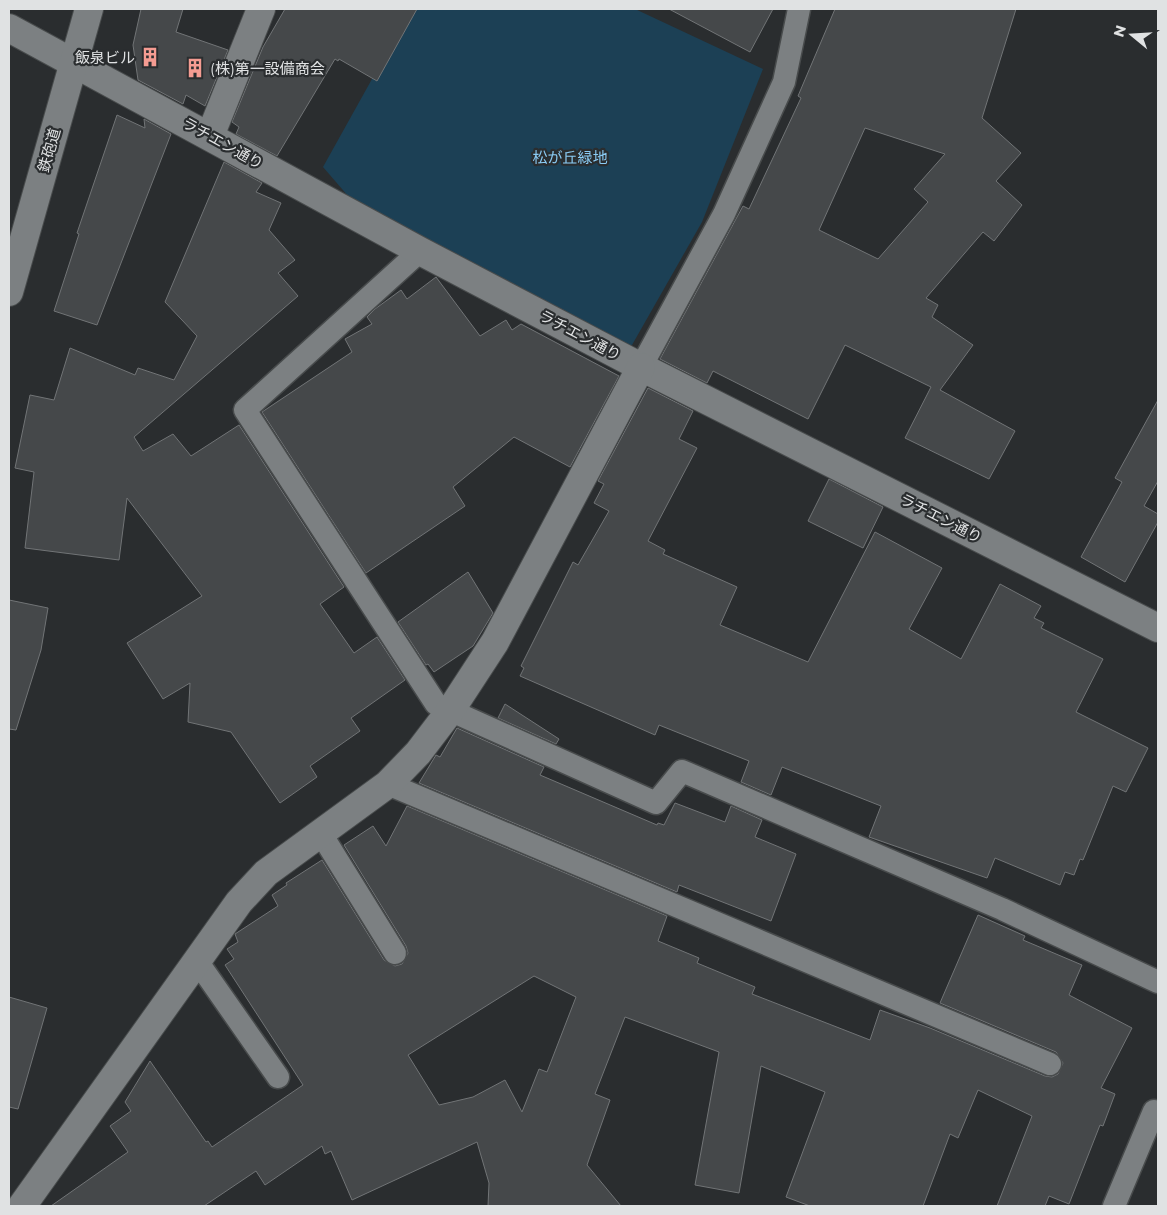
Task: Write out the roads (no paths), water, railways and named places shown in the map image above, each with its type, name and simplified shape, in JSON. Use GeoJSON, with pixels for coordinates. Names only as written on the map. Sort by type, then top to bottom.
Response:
{"type":"FeatureCollection","features":[{"type":"Feature","properties":{"kind":"street","name":"鉄砲道"},"geometry":{"type":"LineString","coordinates":[[9,292],[89,9]]}},
{"type":"Feature","properties":{"kind":"street"},"geometry":{"type":"LineString","coordinates":[[210,136],[260,9]]}},
{"type":"Feature","properties":{"kind":"street","name":"ラチエン通り"},"geometry":{"type":"LineString","coordinates":[[9,28],[420,251],[641,367],[1156,623]]}},
{"type":"Feature","properties":{"kind":"street"},"geometry":{"type":"LineString","coordinates":[[22,1206],[239,902],[266,874],[320,832],[388,784],[418,753],[450,712],[495,642],[641,367]]}},
{"type":"Feature","properties":{"kind":"lane"},"geometry":{"type":"LineString","coordinates":[[641,367],[724,214],[784,82],[799,9]]}},
{"type":"Feature","properties":{"kind":"lane"},"geometry":{"type":"LineString","coordinates":[[420,251],[246,410],[436,704],[450,712],[656,803],[682,771],[1002,909],[1158,982]]}},
{"type":"Feature","properties":{"kind":"lane"},"geometry":{"type":"LineString","coordinates":[[388,784],[1050,1064]]}},
{"type":"Feature","properties":{"kind":"lane"},"geometry":{"type":"LineString","coordinates":[[320,832],[395,953]]}},
{"type":"Feature","properties":{"kind":"lane"},"geometry":{"type":"LineString","coordinates":[[197,961],[278,1077]]}},
{"type":"Feature","properties":{"kind":"lane"},"geometry":{"type":"LineString","coordinates":[[1114,1206],[1154,1111]]}},
{"type":"Feature","properties":{"kind":"place","name":"飯泉ビル"},"geometry":{"type":"Point","coordinates":[150,57]}},
{"type":"Feature","properties":{"kind":"place","name":"(株)第一設備商会"},"geometry":{"type":"Point","coordinates":[195,68]}},
{"type":"Feature","properties":{"kind":"park label","name":"松が丘緑地"},"geometry":{"type":"Point","coordinates":[570,157]}}]}
